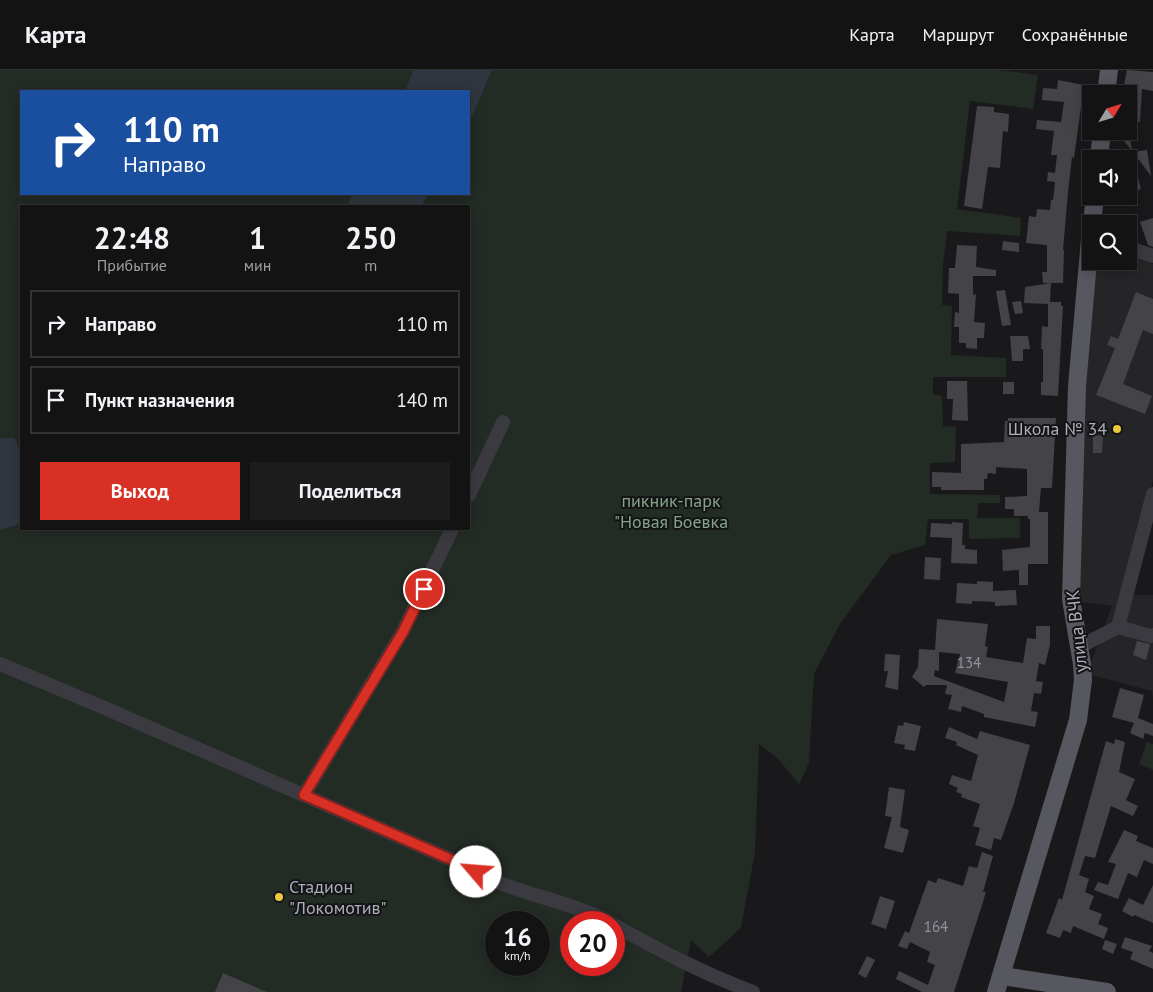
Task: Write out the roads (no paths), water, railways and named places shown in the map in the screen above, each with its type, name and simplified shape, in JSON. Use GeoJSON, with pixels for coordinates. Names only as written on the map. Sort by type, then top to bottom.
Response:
{"type":"FeatureCollection","features":[{"type":"Feature","properties":{"kind":"main road"},"geometry":{"type":"LineString","coordinates":[[1107,85],[1109,70]]}},
{"type":"Feature","properties":{"kind":"main road","name":"улица ВЧК"},"geometry":{"type":"LineString","coordinates":[[999,984],[1078,720],[1083,680],[1071,599],[1077,386],[1088,270]]}},
{"type":"Feature","properties":{"kind":"main road"},"geometry":{"type":"LineString","coordinates":[[999,984],[1107,992]]}},
{"type":"Feature","properties":{"kind":"lane"},"geometry":{"type":"LineString","coordinates":[[1137,251],[1153,256]]}},
{"type":"Feature","properties":{"kind":"lane"},"geometry":{"type":"LineString","coordinates":[[470,493],[503,422]]}},
{"type":"Feature","properties":{"kind":"lane"},"geometry":{"type":"LineString","coordinates":[[1118,627],[1153,494]]}},
{"type":"Feature","properties":{"kind":"lane"},"geometry":{"type":"LineString","coordinates":[[304,795],[403,632],[452,530]]}},
{"type":"Feature","properties":{"kind":"lane"},"geometry":{"type":"LineString","coordinates":[[1079,646],[1118,627],[1153,635]]}},
{"type":"Feature","properties":{"kind":"lane"},"geometry":{"type":"LineString","coordinates":[[0,664],[107,708],[304,795],[446,864],[508,886],[557,900],[583,911]]}},
{"type":"Feature","properties":{"kind":"lane"},"geometry":{"type":"LineString","coordinates":[[625,931],[721,980],[753,992]]}},
{"type":"Feature","properties":{"kind":"place","name":"Школа № 34"},"geometry":{"type":"Point","coordinates":[1117,429]}},
{"type":"Feature","properties":{"kind":"place","name":"Стадион \"Локомотив\""},"geometry":{"type":"Point","coordinates":[279,897]}},
{"type":"Feature","properties":{"kind":"park label","name":"пикник-парк \"Новая Боевка"},"geometry":{"type":"Point","coordinates":[671,511]}}]}
